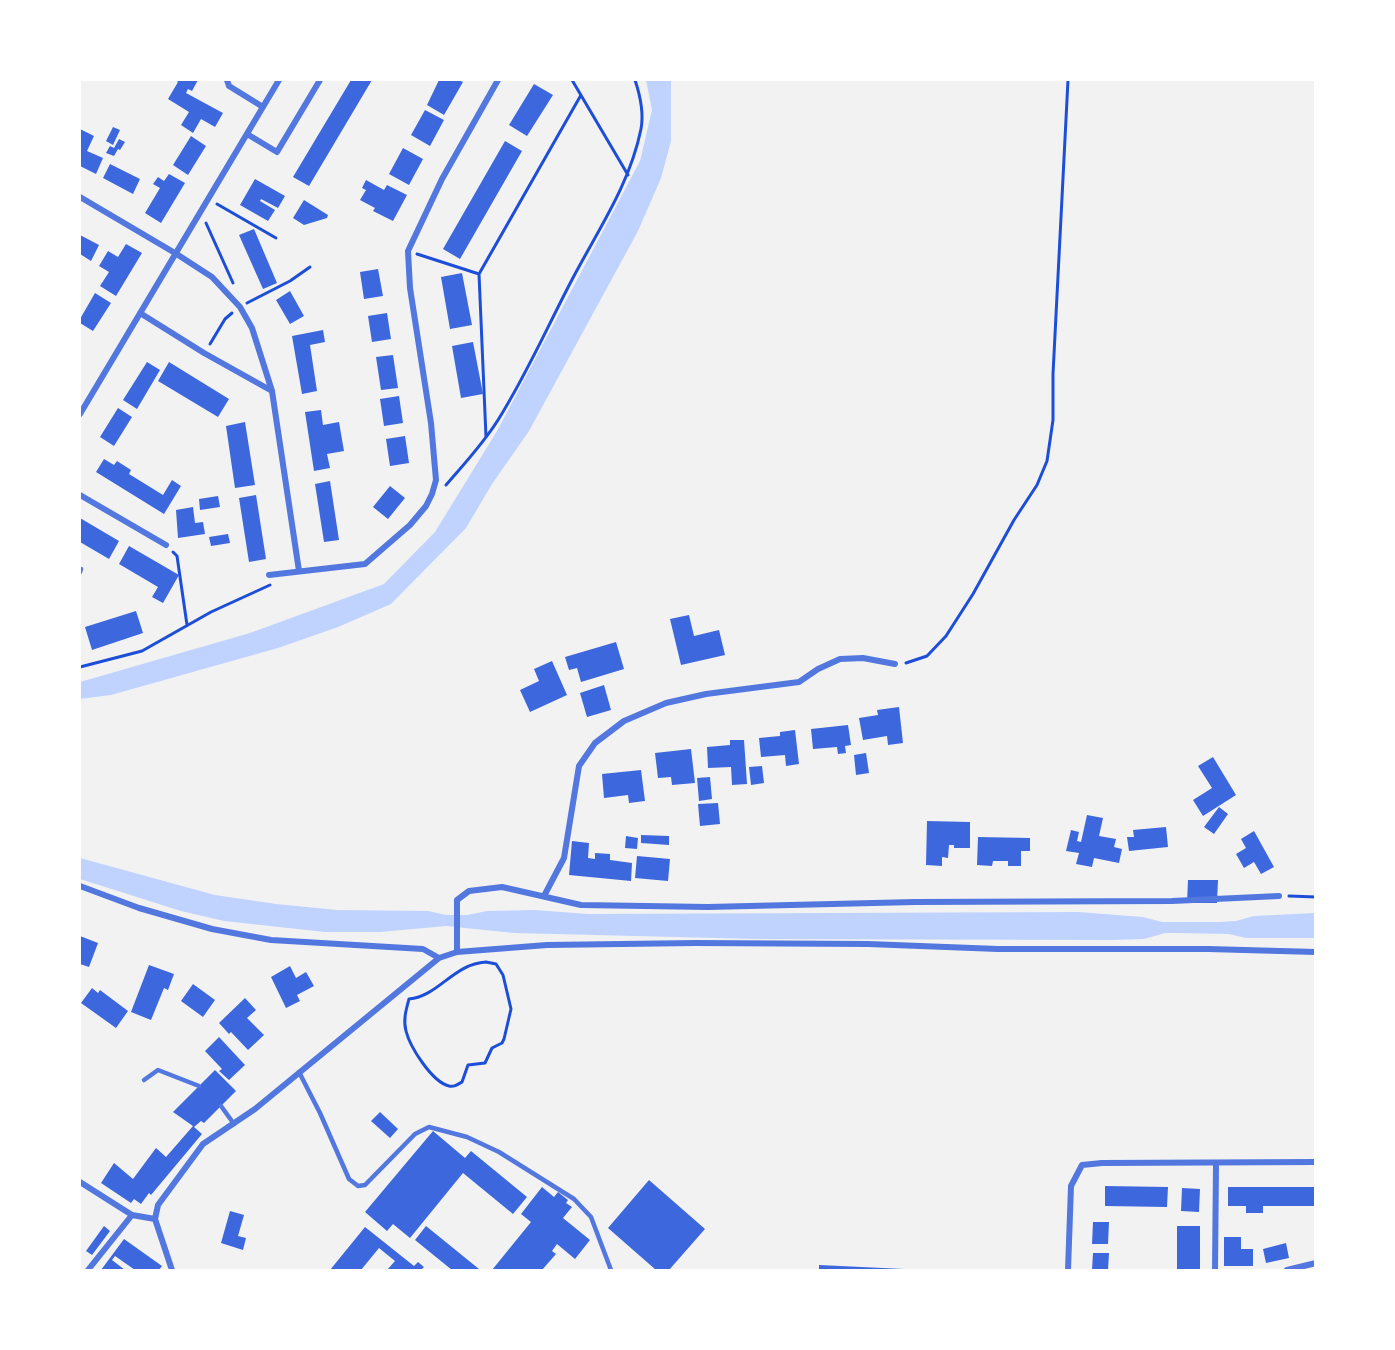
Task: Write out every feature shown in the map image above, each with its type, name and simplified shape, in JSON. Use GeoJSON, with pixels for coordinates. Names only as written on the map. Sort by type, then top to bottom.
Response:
{"type":"FeatureCollection","features":[{"type":"Feature","properties":{"kind":"street"},"geometry":{"type":"LineString","coordinates":[[227,80],[229,86],[263,107]]}},
{"type":"Feature","properties":{"kind":"street"},"geometry":{"type":"LineString","coordinates":[[80,414],[279,80]]}},
{"type":"Feature","properties":{"kind":"street"},"geometry":{"type":"LineString","coordinates":[[247,134],[277,152],[320,80]]}},
{"type":"Feature","properties":{"kind":"street"},"geometry":{"type":"LineString","coordinates":[[269,575],[365,564],[410,525],[426,506],[432,494],[436,480],[431,423],[410,288],[408,251],[442,179],[498,80]]}},
{"type":"Feature","properties":{"kind":"street"},"geometry":{"type":"LineString","coordinates":[[80,197],[212,277],[240,307],[252,328],[272,391],[299,571]]}},
{"type":"Feature","properties":{"kind":"street"},"geometry":{"type":"LineString","coordinates":[[140,313],[204,353],[272,391]]}},
{"type":"Feature","properties":{"kind":"street"},"geometry":{"type":"LineString","coordinates":[[80,495],[166,545]]}},
{"type":"Feature","properties":{"kind":"street"},"geometry":{"type":"LineString","coordinates":[[544,896],[564,858],[579,766],[595,743],[624,721],[666,703],[706,694],[799,682],[818,669],[840,659],[863,658],[895,664]]}},
{"type":"Feature","properties":{"kind":"street"},"geometry":{"type":"LineString","coordinates":[[80,886],[139,908],[212,929],[271,940],[423,949],[439,958]]}},
{"type":"Feature","properties":{"kind":"street"},"geometry":{"type":"LineString","coordinates":[[457,952],[457,900],[470,891],[502,887],[581,905],[708,907],[915,902],[1172,901],[1279,896]]}},
{"type":"Feature","properties":{"kind":"street"},"geometry":{"type":"LineString","coordinates":[[172,1270],[155,1219],[158,1205],[203,1144],[255,1109],[439,958],[457,952],[547,945],[696,942],[868,944],[998,949],[1208,949],[1316,952]]}},
{"type":"Feature","properties":{"kind":"street"},"geometry":{"type":"LineString","coordinates":[[1068,1270],[1071,1186],[1082,1165],[1316,1162]]}},
{"type":"Feature","properties":{"kind":"street"},"geometry":{"type":"LineString","coordinates":[[1215,1270],[1216,1164]]}},
{"type":"Feature","properties":{"kind":"street"},"geometry":{"type":"LineString","coordinates":[[80,1182],[132,1215],[155,1219]]}},
{"type":"Feature","properties":{"kind":"street"},"geometry":{"type":"LineString","coordinates":[[88,1270],[132,1215]]}},
{"type":"Feature","properties":{"kind":"street"},"geometry":{"type":"LineString","coordinates":[[1287,1270],[1316,1263]]}},
{"type":"Feature","properties":{"kind":"lane"},"geometry":{"type":"LineString","coordinates":[[503,956],[504,948]]}},
{"type":"Feature","properties":{"kind":"lane"},"geometry":{"type":"LineString","coordinates":[[144,1080],[158,1070],[199,1086]]}},
{"type":"Feature","properties":{"kind":"lane"},"geometry":{"type":"LineString","coordinates":[[299,1072],[349,1179],[358,1186],[365,1185],[415,1134],[429,1127],[467,1137],[499,1152],[574,1198],[591,1217],[610,1270]]}},
{"type":"Feature","properties":{"kind":"lane"},"geometry":{"type":"LineString","coordinates":[[221,1106],[234,1124]]}},
{"type":"Feature","properties":{"kind":"path"},"geometry":{"type":"LineString","coordinates":[[572,80],[628,175]]}},
{"type":"Feature","properties":{"kind":"path"},"geometry":{"type":"LineString","coordinates":[[895,664],[927,656],[946,636],[1037,485],[1047,461],[1053,420],[1053,374],[1068,80]]}},
{"type":"Feature","properties":{"kind":"path"},"geometry":{"type":"LineString","coordinates":[[486,437],[479,274],[581,95]]}},
{"type":"Feature","properties":{"kind":"path"},"geometry":{"type":"LineString","coordinates":[[208,198],[276,238]]}},
{"type":"Feature","properties":{"kind":"path"},"geometry":{"type":"LineString","coordinates":[[200,211],[233,284]]}},
{"type":"Feature","properties":{"kind":"path"},"geometry":{"type":"LineString","coordinates":[[408,251],[479,274]]}},
{"type":"Feature","properties":{"kind":"path"},"geometry":{"type":"LineString","coordinates":[[166,545],[177,556],[187,625]]}},
{"type":"Feature","properties":{"kind":"path"},"geometry":{"type":"LineString","coordinates":[[1279,896],[1316,897]]}},
{"type":"Feature","properties":{"kind":"path"},"geometry":{"type":"LineString","coordinates":[[486,962],[496,964],[503,975],[511,1009],[504,1039],[502,1043],[492,1048],[485,1063],[468,1065],[462,1082],[455,1086],[447,1086],[438,1080],[415,1051],[406,1031],[405,1015],[409,999],[426,994],[470,964],[486,962]]}},
{"type":"Feature","properties":{"kind":"water"},"geometry":{"type":"Polygon","coordinates":[[[646,80],[671,80],[671,141],[661,178],[638,231],[529,431],[492,484],[466,528],[391,604],[338,627],[278,648],[111,695],[80,699],[80,682],[250,633],[384,584],[435,532],[497,431],[640,161],[652,110],[646,80]]]}},
{"type":"Feature","properties":{"kind":"water"},"geometry":{"type":"Polygon","coordinates":[[[80,858],[215,895],[337,910],[428,911],[446,915],[535,910],[588,914],[1078,912],[1143,917],[1162,922],[1236,921],[1254,916],[1315,913],[1316,938],[1246,938],[1229,934],[1165,933],[1144,939],[1112,940],[757,939],[514,933],[446,926],[380,932],[325,932],[224,921],[181,911],[80,879],[80,858]]]}},
{"type":"Feature","properties":{"kind":"building"},"geometry":{"type":"Polygon","coordinates":[[[176,80],[198,80],[192,91],[188,89],[186,93],[223,113],[215,127],[201,119],[193,133],[181,125],[189,112],[168,99],[178,82],[176,80]]]}},
{"type":"Feature","properties":{"kind":"building"},"geometry":{"type":"Polygon","coordinates":[[[351,80],[372,80],[309,186],[293,177],[351,80]]]}},
{"type":"Feature","properties":{"kind":"building"},"geometry":{"type":"Polygon","coordinates":[[[439,80],[463,82],[444,115],[427,105],[439,80]]]}},
{"type":"Feature","properties":{"kind":"building"},"geometry":{"type":"Polygon","coordinates":[[[534,84],[553,95],[527,136],[509,125],[534,84]]]}},
{"type":"Feature","properties":{"kind":"building"},"geometry":{"type":"Polygon","coordinates":[[[425,110],[444,120],[430,146],[411,135],[425,110]]]}},
{"type":"Feature","properties":{"kind":"building"},"geometry":{"type":"Polygon","coordinates":[[[113,127],[120,130],[113,145],[106,141],[113,127]]]}},
{"type":"Feature","properties":{"kind":"building"},"geometry":{"type":"Polygon","coordinates":[[[80,129],[94,136],[87,151],[103,158],[96,174],[80,166],[80,129]]]}},
{"type":"Feature","properties":{"kind":"building"},"geometry":{"type":"Polygon","coordinates":[[[191,136],[206,146],[188,175],[173,165],[191,136]]]}},
{"type":"Feature","properties":{"kind":"building"},"geometry":{"type":"Polygon","coordinates":[[[119,139],[125,142],[120,150],[118,149],[114,156],[106,153],[110,146],[114,148],[119,139]]]}},
{"type":"Feature","properties":{"kind":"building"},"geometry":{"type":"Polygon","coordinates":[[[505,141],[522,151],[460,259],[443,249],[505,141]]]}},
{"type":"Feature","properties":{"kind":"building"},"geometry":{"type":"Polygon","coordinates":[[[403,148],[423,159],[409,185],[389,174],[403,148]]]}},
{"type":"Feature","properties":{"kind":"building"},"geometry":{"type":"Polygon","coordinates":[[[110,164],[140,179],[133,194],[103,178],[110,164]]]}},
{"type":"Feature","properties":{"kind":"building"},"geometry":{"type":"Polygon","coordinates":[[[169,174],[185,183],[161,223],[145,213],[160,188],[153,184],[158,177],[164,181],[169,174]]]}},
{"type":"Feature","properties":{"kind":"building"},"geometry":{"type":"Polygon","coordinates":[[[255,179],[285,196],[278,208],[261,199],[260,201],[275,210],[268,221],[240,205],[255,179]]]}},
{"type":"Feature","properties":{"kind":"building"},"geometry":{"type":"Polygon","coordinates":[[[366,180],[384,190],[387,185],[407,195],[393,221],[373,211],[375,208],[360,200],[366,190],[362,188],[366,180]]]}},
{"type":"Feature","properties":{"kind":"building"},"geometry":{"type":"Polygon","coordinates":[[[304,200],[328,215],[327,218],[304,225],[293,218],[304,200]]]}},
{"type":"Feature","properties":{"kind":"building"},"geometry":{"type":"Polygon","coordinates":[[[254,229],[277,283],[263,289],[239,235],[254,229]]]}},
{"type":"Feature","properties":{"kind":"building"},"geometry":{"type":"Polygon","coordinates":[[[80,235],[99,245],[91,261],[80,254],[80,235]]]}},
{"type":"Feature","properties":{"kind":"building"},"geometry":{"type":"Polygon","coordinates":[[[126,244],[142,253],[116,296],[100,286],[109,272],[99,266],[108,251],[118,257],[126,244]]]}},
{"type":"Feature","properties":{"kind":"building"},"geometry":{"type":"Polygon","coordinates":[[[378,269],[383,296],[364,299],[360,272],[378,269]]]}},
{"type":"Feature","properties":{"kind":"building"},"geometry":{"type":"Polygon","coordinates":[[[462,273],[472,325],[450,329],[441,277],[462,273]]]}},
{"type":"Feature","properties":{"kind":"building"},"geometry":{"type":"Polygon","coordinates":[[[290,291],[304,316],[290,324],[276,300],[290,291]]]}},
{"type":"Feature","properties":{"kind":"building"},"geometry":{"type":"Polygon","coordinates":[[[95,293],[111,303],[93,331],[80,323],[80,319],[95,293]]]}},
{"type":"Feature","properties":{"kind":"building"},"geometry":{"type":"Polygon","coordinates":[[[387,313],[391,339],[372,342],[368,316],[387,313]]]}},
{"type":"Feature","properties":{"kind":"building"},"geometry":{"type":"Polygon","coordinates":[[[323,330],[325,342],[310,345],[317,391],[302,394],[292,336],[323,330]]]}},
{"type":"Feature","properties":{"kind":"building"},"geometry":{"type":"Polygon","coordinates":[[[473,342],[483,394],[461,398],[452,346],[473,342]]]}},
{"type":"Feature","properties":{"kind":"building"},"geometry":{"type":"Polygon","coordinates":[[[393,355],[398,388],[381,390],[376,357],[393,355]]]}},
{"type":"Feature","properties":{"kind":"building"},"geometry":{"type":"Polygon","coordinates":[[[147,362],[160,370],[137,409],[123,400],[147,362]]]}},
{"type":"Feature","properties":{"kind":"building"},"geometry":{"type":"Polygon","coordinates":[[[169,362],[229,399],[218,417],[158,381],[169,362]]]}},
{"type":"Feature","properties":{"kind":"building"},"geometry":{"type":"Polygon","coordinates":[[[399,396],[403,423],[384,426],[380,399],[399,396]]]}},
{"type":"Feature","properties":{"kind":"building"},"geometry":{"type":"Polygon","coordinates":[[[118,408],[132,417],[114,446],[100,437],[118,408]]]}},
{"type":"Feature","properties":{"kind":"building"},"geometry":{"type":"Polygon","coordinates":[[[321,410],[323,425],[339,422],[344,451],[327,454],[330,468],[314,471],[305,412],[321,410]]]}},
{"type":"Feature","properties":{"kind":"building"},"geometry":{"type":"Polygon","coordinates":[[[245,422],[255,485],[235,488],[226,426],[245,422]]]}},
{"type":"Feature","properties":{"kind":"building"},"geometry":{"type":"Polygon","coordinates":[[[405,436],[409,463],[390,466],[386,439],[405,436]]]}},
{"type":"Feature","properties":{"kind":"building"},"geometry":{"type":"Polygon","coordinates":[[[104,459],[114,465],[117,461],[131,470],[129,474],[163,495],[172,480],[181,486],[164,514],[96,472],[104,459]]]}},
{"type":"Feature","properties":{"kind":"building"},"geometry":{"type":"Polygon","coordinates":[[[330,481],[339,540],[324,542],[315,484],[330,481]]]}},
{"type":"Feature","properties":{"kind":"building"},"geometry":{"type":"Polygon","coordinates":[[[390,486],[405,498],[388,519],[373,507],[390,486]]]}},
{"type":"Feature","properties":{"kind":"building"},"geometry":{"type":"Polygon","coordinates":[[[256,495],[266,559],[249,562],[239,498],[256,495]]]}},
{"type":"Feature","properties":{"kind":"building"},"geometry":{"type":"Polygon","coordinates":[[[218,496],[220,507],[200,510],[199,499],[218,496]]]}},
{"type":"Feature","properties":{"kind":"building"},"geometry":{"type":"Polygon","coordinates":[[[193,507],[195,523],[203,522],[205,534],[178,538],[176,510],[193,507]]]}},
{"type":"Feature","properties":{"kind":"building"},"geometry":{"type":"Polygon","coordinates":[[[80,518],[119,541],[109,559],[80,542],[80,518]]]}},
{"type":"Feature","properties":{"kind":"building"},"geometry":{"type":"Polygon","coordinates":[[[228,534],[230,543],[211,546],[209,537],[228,534]]]}},
{"type":"Feature","properties":{"kind":"building"},"geometry":{"type":"Polygon","coordinates":[[[129,546],[179,575],[163,603],[152,597],[158,587],[119,564],[129,546]]]}},
{"type":"Feature","properties":{"kind":"building"},"geometry":{"type":"Polygon","coordinates":[[[136,611],[143,633],[92,650],[85,627],[136,611]]]}},
{"type":"Feature","properties":{"kind":"building"},"geometry":{"type":"Polygon","coordinates":[[[689,615],[694,636],[719,630],[725,655],[681,665],[670,619],[689,615]]]}},
{"type":"Feature","properties":{"kind":"building"},"geometry":{"type":"Polygon","coordinates":[[[616,642],[624,669],[581,682],[577,668],[569,670],[565,657],[616,642]]]}},
{"type":"Feature","properties":{"kind":"building"},"geometry":{"type":"Polygon","coordinates":[[[552,661],[567,695],[530,712],[520,690],[539,681],[534,669],[552,661]]]}},
{"type":"Feature","properties":{"kind":"building"},"geometry":{"type":"Polygon","coordinates":[[[604,685],[611,710],[587,717],[580,693],[604,685]]]}},
{"type":"Feature","properties":{"kind":"building"},"geometry":{"type":"Polygon","coordinates":[[[899,707],[903,743],[888,745],[887,736],[863,740],[859,718],[878,715],[877,710],[899,707]]]}},
{"type":"Feature","properties":{"kind":"building"},"geometry":{"type":"Polygon","coordinates":[[[848,725],[851,745],[845,746],[846,753],[838,754],[837,747],[813,749],[811,729],[848,725]]]}},
{"type":"Feature","properties":{"kind":"building"},"geometry":{"type":"Polygon","coordinates":[[[795,730],[799,764],[786,766],[785,755],[761,757],[759,738],[780,736],[780,732],[795,730]]]}},
{"type":"Feature","properties":{"kind":"building"},"geometry":{"type":"Polygon","coordinates":[[[730,740],[744,740],[747,784],[732,785],[731,767],[708,768],[707,747],[730,745],[730,740]]]}},
{"type":"Feature","properties":{"kind":"building"},"geometry":{"type":"Polygon","coordinates":[[[691,749],[695,783],[672,785],[671,777],[658,778],[655,753],[691,749]]]}},
{"type":"Feature","properties":{"kind":"building"},"geometry":{"type":"Polygon","coordinates":[[[866,753],[869,773],[856,775],[854,755],[866,753]]]}},
{"type":"Feature","properties":{"kind":"building"},"geometry":{"type":"Polygon","coordinates":[[[1213,757],[1236,795],[1203,816],[1193,800],[1212,788],[1198,766],[1213,757]]]}},
{"type":"Feature","properties":{"kind":"building"},"geometry":{"type":"Polygon","coordinates":[[[762,766],[764,783],[751,785],[749,767],[762,766]]]}},
{"type":"Feature","properties":{"kind":"building"},"geometry":{"type":"Polygon","coordinates":[[[641,770],[645,801],[629,803],[628,795],[604,798],[602,774],[641,770]]]}},
{"type":"Feature","properties":{"kind":"building"},"geometry":{"type":"Polygon","coordinates":[[[710,777],[712,799],[699,801],[697,778],[710,777]]]}},
{"type":"Feature","properties":{"kind":"building"},"geometry":{"type":"Polygon","coordinates":[[[718,803],[720,824],[700,826],[698,804],[718,803]]]}},
{"type":"Feature","properties":{"kind":"building"},"geometry":{"type":"Polygon","coordinates":[[[1219,807],[1228,814],[1214,834],[1204,827],[1219,807]]]}},
{"type":"Feature","properties":{"kind":"building"},"geometry":{"type":"Polygon","coordinates":[[[1087,815],[1103,818],[1099,836],[1116,839],[1114,847],[1122,849],[1119,863],[1094,858],[1092,867],[1076,864],[1079,853],[1066,851],[1071,830],[1079,832],[1077,841],[1081,842],[1087,815]]]}},
{"type":"Feature","properties":{"kind":"building"},"geometry":{"type":"Polygon","coordinates":[[[927,821],[970,822],[970,848],[954,848],[954,845],[949,845],[948,858],[942,857],[942,866],[926,865],[927,821]]]}},
{"type":"Feature","properties":{"kind":"building"},"geometry":{"type":"Polygon","coordinates":[[[1166,827],[1168,847],[1129,851],[1127,837],[1134,837],[1133,830],[1166,827]]]}},
{"type":"Feature","properties":{"kind":"building"},"geometry":{"type":"Polygon","coordinates":[[[1254,831],[1274,867],[1261,874],[1254,862],[1244,868],[1236,854],[1246,848],[1241,839],[1254,831]]]}},
{"type":"Feature","properties":{"kind":"building"},"geometry":{"type":"Polygon","coordinates":[[[641,835],[669,836],[669,845],[641,843],[641,835]]]}},
{"type":"Feature","properties":{"kind":"building"},"geometry":{"type":"Polygon","coordinates":[[[626,836],[638,838],[637,849],[625,848],[626,836]]]}},
{"type":"Feature","properties":{"kind":"building"},"geometry":{"type":"Polygon","coordinates":[[[978,837],[1030,838],[1030,851],[1021,851],[1021,866],[1008,866],[1008,861],[993,861],[992,866],[977,865],[978,837]]]}},
{"type":"Feature","properties":{"kind":"building"},"geometry":{"type":"Polygon","coordinates":[[[572,841],[589,843],[588,858],[595,859],[595,853],[610,854],[610,860],[632,863],[631,881],[569,875],[572,841]]]}},
{"type":"Feature","properties":{"kind":"building"},"geometry":{"type":"Polygon","coordinates":[[[637,856],[670,859],[668,881],[635,878],[637,856]]]}},
{"type":"Feature","properties":{"kind":"building"},"geometry":{"type":"Polygon","coordinates":[[[1188,880],[1218,880],[1217,903],[1187,903],[1188,880]]]}},
{"type":"Feature","properties":{"kind":"building"},"geometry":{"type":"Polygon","coordinates":[[[80,936],[98,943],[89,967],[80,964],[80,936]]]}},
{"type":"Feature","properties":{"kind":"building"},"geometry":{"type":"Polygon","coordinates":[[[149,965],[174,974],[168,990],[164,988],[151,1020],[131,1012],[149,965]]]}},
{"type":"Feature","properties":{"kind":"building"},"geometry":{"type":"Polygon","coordinates":[[[290,966],[296,978],[306,972],[314,986],[297,995],[300,1001],[286,1008],[271,977],[290,966]]]}},
{"type":"Feature","properties":{"kind":"building"},"geometry":{"type":"Polygon","coordinates":[[[193,984],[215,1000],[203,1017],[181,1001],[193,984]]]}},
{"type":"Feature","properties":{"kind":"building"},"geometry":{"type":"Polygon","coordinates":[[[92,988],[98,993],[100,990],[128,1011],[116,1028],[81,1003],[92,988]]]}},
{"type":"Feature","properties":{"kind":"building"},"geometry":{"type":"Polygon","coordinates":[[[245,998],[256,1010],[247,1018],[264,1035],[248,1050],[219,1023],[245,998]]]}},
{"type":"Feature","properties":{"kind":"building"},"geometry":{"type":"Polygon","coordinates":[[[219,1037],[245,1065],[229,1080],[219,1071],[222,1069],[205,1051],[219,1037]]]}},
{"type":"Feature","properties":{"kind":"building"},"geometry":{"type":"Polygon","coordinates":[[[215,1070],[236,1091],[204,1123],[201,1121],[194,1127],[202,1134],[151,1195],[149,1193],[141,1204],[134,1199],[131,1203],[101,1183],[114,1163],[133,1179],[156,1148],[166,1157],[193,1126],[173,1112],[215,1070]]]}},
{"type":"Feature","properties":{"kind":"building"},"geometry":{"type":"Polygon","coordinates":[[[380,1112],[398,1129],[390,1138],[371,1121],[380,1112]]]}},
{"type":"Feature","properties":{"kind":"building"},"geometry":{"type":"Polygon","coordinates":[[[433,1131],[465,1158],[471,1151],[527,1197],[513,1214],[463,1173],[410,1238],[393,1224],[387,1231],[365,1212],[433,1131]]]}},
{"type":"Feature","properties":{"kind":"building"},"geometry":{"type":"Polygon","coordinates":[[[649,1180],[705,1229],[669,1270],[656,1270],[608,1228],[649,1180]]]}},
{"type":"Feature","properties":{"kind":"building"},"geometry":{"type":"Polygon","coordinates":[[[1105,1186],[1168,1187],[1167,1207],[1105,1206],[1105,1186]]]}},
{"type":"Feature","properties":{"kind":"building"},"geometry":{"type":"Polygon","coordinates":[[[542,1187],[554,1197],[558,1192],[568,1200],[566,1203],[572,1207],[563,1218],[590,1240],[575,1259],[557,1244],[552,1251],[556,1254],[542,1270],[492,1270],[531,1222],[521,1214],[542,1187]]]}},
{"type":"Feature","properties":{"kind":"building"},"geometry":{"type":"Polygon","coordinates":[[[1228,1187],[1316,1187],[1316,1206],[1263,1206],[1263,1213],[1246,1213],[1246,1206],[1228,1206],[1228,1187]]]}},
{"type":"Feature","properties":{"kind":"building"},"geometry":{"type":"Polygon","coordinates":[[[1182,1188],[1200,1189],[1199,1212],[1181,1211],[1182,1188]]]}},
{"type":"Feature","properties":{"kind":"building"},"geometry":{"type":"Polygon","coordinates":[[[230,1211],[244,1215],[238,1236],[246,1238],[243,1250],[221,1243],[230,1211]]]}},
{"type":"Feature","properties":{"kind":"building"},"geometry":{"type":"Polygon","coordinates":[[[1093,1222],[1109,1222],[1108,1244],[1092,1244],[1093,1222]]]}},
{"type":"Feature","properties":{"kind":"building"},"geometry":{"type":"Polygon","coordinates":[[[104,1226],[110,1231],[92,1255],[86,1251],[104,1226]]]}},
{"type":"Feature","properties":{"kind":"building"},"geometry":{"type":"Polygon","coordinates":[[[426,1226],[479,1269],[452,1270],[415,1240],[426,1226]]]}},
{"type":"Feature","properties":{"kind":"building"},"geometry":{"type":"Polygon","coordinates":[[[1177,1226],[1200,1226],[1200,1270],[1177,1270],[1177,1226]]]}},
{"type":"Feature","properties":{"kind":"building"},"geometry":{"type":"Polygon","coordinates":[[[365,1227],[414,1266],[418,1262],[424,1267],[421,1270],[387,1270],[395,1261],[379,1248],[361,1270],[330,1270],[365,1227]]]}},
{"type":"Feature","properties":{"kind":"building"},"geometry":{"type":"Polygon","coordinates":[[[1224,1237],[1241,1237],[1241,1249],[1253,1249],[1253,1266],[1224,1266],[1224,1237]]]}},
{"type":"Feature","properties":{"kind":"building"},"geometry":{"type":"Polygon","coordinates":[[[124,1239],[162,1266],[159,1270],[135,1270],[115,1256],[112,1260],[125,1270],[101,1270],[124,1239]]]}},
{"type":"Feature","properties":{"kind":"building"},"geometry":{"type":"Polygon","coordinates":[[[1286,1243],[1289,1258],[1266,1263],[1263,1249],[1286,1243]]]}},
{"type":"Feature","properties":{"kind":"building"},"geometry":{"type":"Polygon","coordinates":[[[1093,1253],[1109,1253],[1108,1270],[1092,1270],[1093,1253]]]}},
{"type":"Feature","properties":{"kind":"building"},"geometry":{"type":"Polygon","coordinates":[[[819,1265],[904,1269],[904,1270],[819,1270],[819,1265]]]}}]}
